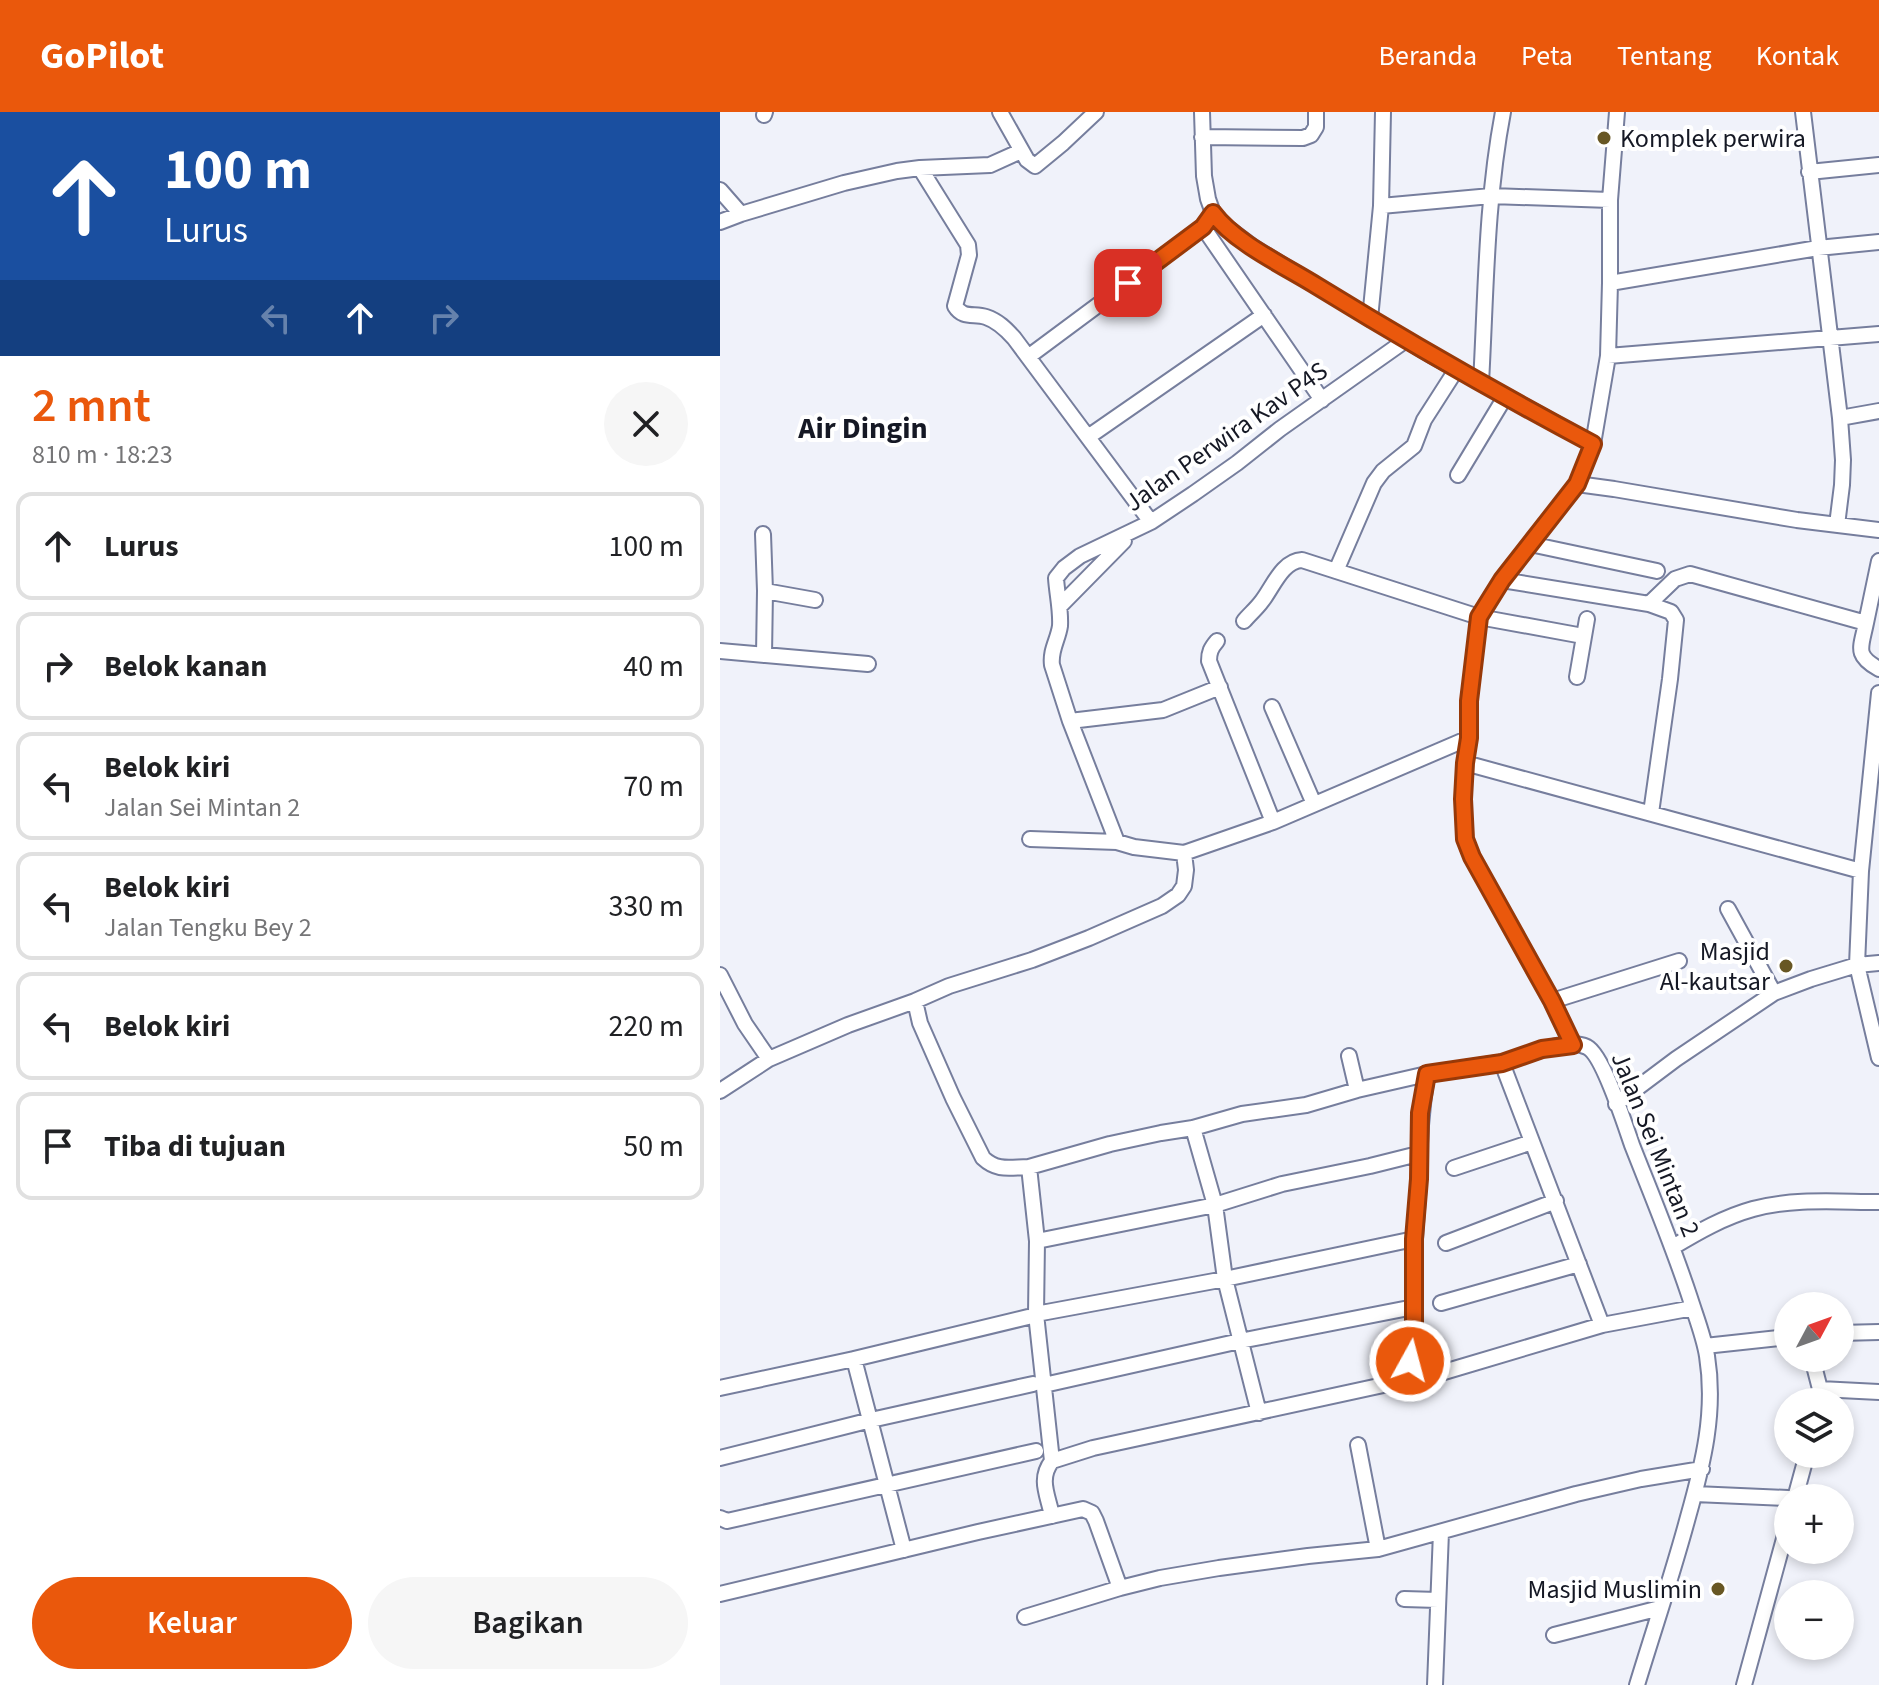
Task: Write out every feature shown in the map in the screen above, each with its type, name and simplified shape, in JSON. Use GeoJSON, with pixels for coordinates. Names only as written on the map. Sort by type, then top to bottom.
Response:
{"type":"FeatureCollection","features":[{"type":"Feature","properties":{"kind":"street"},"geometry":{"type":"LineString","coordinates":[[1000,112],[1021,151],[1035,166],[1078,118],[1096,112]]}},
{"type":"Feature","properties":{"kind":"street"},"geometry":{"type":"LineString","coordinates":[[1202,112],[1204,176],[1213,213],[1221,223],[1370,319],[1456,370],[1593,444]]}},
{"type":"Feature","properties":{"kind":"street"},"geometry":{"type":"LineString","coordinates":[[1202,137],[1303,138],[1311,135],[1316,127],[1316,112]]}},
{"type":"Feature","properties":{"kind":"street"},"geometry":{"type":"LineString","coordinates":[[1370,319],[1381,206],[1383,112]]}},
{"type":"Feature","properties":{"kind":"street"},"geometry":{"type":"LineString","coordinates":[[1481,383],[1491,196],[1503,112]]}},
{"type":"Feature","properties":{"kind":"street","name":"Jalan Sei Mintan 2"},"geometry":{"type":"LineString","coordinates":[[1617,112],[1610,200],[1608,356],[1593,444],[1577,484],[1502,580],[1479,617],[1469,701],[1463,799],[1465,839],[1472,857],[1573,1045],[1588,1048],[1598,1057],[1605,1071],[1673,1247],[1705,1346],[1711,1390],[1709,1430],[1702,1469],[1637,1685]]}},
{"type":"Feature","properties":{"kind":"street"},"geometry":{"type":"LineString","coordinates":[[1803,112],[1840,418],[1843,460],[1837,525]]}},
{"type":"Feature","properties":{"kind":"street"},"geometry":{"type":"LineString","coordinates":[[720,222],[844,183],[920,168],[990,165],[1021,151]]}},
{"type":"Feature","properties":{"kind":"street"},"geometry":{"type":"LineString","coordinates":[[1809,172],[1879,165]]}},
{"type":"Feature","properties":{"kind":"street"},"geometry":{"type":"LineString","coordinates":[[920,168],[968,245],[969,255],[955,306],[957,311],[984,316],[999,323],[1014,338],[1151,522]]}},
{"type":"Feature","properties":{"kind":"street"},"geometry":{"type":"LineString","coordinates":[[720,190],[741,214]]}},
{"type":"Feature","properties":{"kind":"street"},"geometry":{"type":"LineString","coordinates":[[1381,206],[1491,196],[1610,200]]}},
{"type":"Feature","properties":{"kind":"street"},"geometry":{"type":"LineString","coordinates":[[1028,357],[1203,227],[1213,213]]}},
{"type":"Feature","properties":{"kind":"street"},"geometry":{"type":"LineString","coordinates":[[1203,227],[1322,400]]}},
{"type":"Feature","properties":{"kind":"street"},"geometry":{"type":"LineString","coordinates":[[1610,283],[1818,248],[1879,242]]}},
{"type":"Feature","properties":{"kind":"street"},"geometry":{"type":"LineString","coordinates":[[1088,437],[1264,315]]}},
{"type":"Feature","properties":{"kind":"street"},"geometry":{"type":"LineString","coordinates":[[1608,356],[1879,334]]}},
{"type":"Feature","properties":{"kind":"street","name":"Jalan Perwira Kav P4S"},"geometry":{"type":"LineString","coordinates":[[1117,842],[1070,721],[1052,665],[1051,656],[1060,629],[1056,578],[1080,556],[1151,522],[1406,340]]}},
{"type":"Feature","properties":{"kind":"street"},"geometry":{"type":"LineString","coordinates":[[1336,571],[1374,483],[1383,471],[1414,446],[1424,420],[1456,370]]}},
{"type":"Feature","properties":{"kind":"street"},"geometry":{"type":"LineString","coordinates":[[1458,475],[1505,397]]}},
{"type":"Feature","properties":{"kind":"street"},"geometry":{"type":"LineString","coordinates":[[1840,418],[1879,411]]}},
{"type":"Feature","properties":{"kind":"street"},"geometry":{"type":"LineString","coordinates":[[1577,484],[1879,530]]}},
{"type":"Feature","properties":{"kind":"street"},"geometry":{"type":"LineString","coordinates":[[1060,606],[1134,530]]}},
{"type":"Feature","properties":{"kind":"street"},"geometry":{"type":"LineString","coordinates":[[763,534],[764,655]]}},
{"type":"Feature","properties":{"kind":"street"},"geometry":{"type":"LineString","coordinates":[[1530,544],[1657,571]]}},
{"type":"Feature","properties":{"kind":"street"},"geometry":{"type":"LineString","coordinates":[[1244,621],[1286,566],[1294,560],[1302,560],[1479,617],[1583,636]]}},
{"type":"Feature","properties":{"kind":"street"},"geometry":{"type":"LineString","coordinates":[[1879,561],[1861,649],[1864,660],[1879,669]]}},
{"type":"Feature","properties":{"kind":"street"},"geometry":{"type":"LineString","coordinates":[[1649,604],[1675,579],[1690,574],[1866,623]]}},
{"type":"Feature","properties":{"kind":"street"},"geometry":{"type":"LineString","coordinates":[[1502,580],[1649,604],[1671,612],[1676,620],[1651,813]]}},
{"type":"Feature","properties":{"kind":"street"},"geometry":{"type":"LineString","coordinates":[[765,591],[815,600]]}},
{"type":"Feature","properties":{"kind":"street"},"geometry":{"type":"LineString","coordinates":[[1577,677],[1587,619]]}},
{"type":"Feature","properties":{"kind":"street"},"geometry":{"type":"LineString","coordinates":[[1217,641],[1209,653],[1209,661],[1273,822]]}},
{"type":"Feature","properties":{"kind":"street"},"geometry":{"type":"LineString","coordinates":[[720,651],[868,664]]}},
{"type":"Feature","properties":{"kind":"street"},"geometry":{"type":"LineString","coordinates":[[1070,721],[1163,710],[1220,687]]}},
{"type":"Feature","properties":{"kind":"street"},"geometry":{"type":"LineString","coordinates":[[1879,693],[1876,769],[1861,871],[1857,965],[1879,1058]]}},
{"type":"Feature","properties":{"kind":"street"},"geometry":{"type":"LineString","coordinates":[[1272,707],[1314,804]]}},
{"type":"Feature","properties":{"kind":"street"},"geometry":{"type":"LineString","coordinates":[[1030,839],[1117,842],[1184,853],[1273,822],[1469,738]]}},
{"type":"Feature","properties":{"kind":"street"},"geometry":{"type":"LineString","coordinates":[[1465,763],[1861,871]]}},
{"type":"Feature","properties":{"kind":"street"},"geometry":{"type":"LineString","coordinates":[[720,1091],[769,1059],[848,1025],[949,986],[1032,960],[1162,906],[1178,895],[1184,886],[1184,853]]}},
{"type":"Feature","properties":{"kind":"street"},"geometry":{"type":"LineString","coordinates":[[1728,909],[1774,993]]}},
{"type":"Feature","properties":{"kind":"street"},"geometry":{"type":"LineString","coordinates":[[1552,1001],[1679,961]]}},
{"type":"Feature","properties":{"kind":"street"},"geometry":{"type":"LineString","coordinates":[[1616,1104],[1774,993],[1857,965],[1879,963]]}},
{"type":"Feature","properties":{"kind":"street"},"geometry":{"type":"LineString","coordinates":[[720,975],[745,1024],[769,1059]]}},
{"type":"Feature","properties":{"kind":"street"},"geometry":{"type":"LineString","coordinates":[[915,1001],[920,1023],[983,1158],[991,1166],[999,1168],[1029,1167],[1110,1144],[1193,1128],[1242,1114],[1306,1105],[1427,1074],[1502,1063],[1542,1049],[1573,1045]]}},
{"type":"Feature","properties":{"kind":"street"},"geometry":{"type":"LineString","coordinates":[[1349,1056],[1357,1090]]}},
{"type":"Feature","properties":{"kind":"street"},"geometry":{"type":"LineString","coordinates":[[1502,1063],[1602,1325]]}},
{"type":"Feature","properties":{"kind":"street"},"geometry":{"type":"LineString","coordinates":[[1052,1516],[1044,1477],[1052,1461],[1093,1448],[1388,1384],[1402,1376],[1410,1361],[1414,1325],[1414,1239],[1420,1113],[1427,1074]]}},
{"type":"Feature","properties":{"kind":"street"},"geometry":{"type":"LineString","coordinates":[[1193,1128],[1215,1205],[1225,1279],[1259,1413]]}},
{"type":"Feature","properties":{"kind":"street"},"geometry":{"type":"LineString","coordinates":[[1454,1168],[1532,1142]]}},
{"type":"Feature","properties":{"kind":"street"},"geometry":{"type":"LineString","coordinates":[[1037,1241],[1215,1205],[1282,1184],[1418,1154]]}},
{"type":"Feature","properties":{"kind":"street"},"geometry":{"type":"LineString","coordinates":[[1029,1167],[1037,1241],[1032,1316],[1039,1385],[1052,1461]]}},
{"type":"Feature","properties":{"kind":"street"},"geometry":{"type":"LineString","coordinates":[[1446,1243],[1556,1201]]}},
{"type":"Feature","properties":{"kind":"street"},"geometry":{"type":"LineString","coordinates":[[1673,1247],[1727,1217],[1755,1208],[1792,1203],[1879,1202]]}},
{"type":"Feature","properties":{"kind":"street"},"geometry":{"type":"LineString","coordinates":[[720,1388],[1032,1316],[1414,1239]]}},
{"type":"Feature","properties":{"kind":"street"},"geometry":{"type":"LineString","coordinates":[[1441,1303],[1579,1264]]}},
{"type":"Feature","properties":{"kind":"street"},"geometry":{"type":"LineString","coordinates":[[720,1458],[871,1420],[1414,1307]]}},
{"type":"Feature","properties":{"kind":"street"},"geometry":{"type":"LineString","coordinates":[[1444,1372],[1602,1325],[1693,1308]]}},
{"type":"Feature","properties":{"kind":"street"},"geometry":{"type":"LineString","coordinates":[[1854,1333],[1879,1332]]}},
{"type":"Feature","properties":{"kind":"street"},"geometry":{"type":"LineString","coordinates":[[1705,1346],[1774,1339]]}},
{"type":"Feature","properties":{"kind":"street"},"geometry":{"type":"LineString","coordinates":[[854,1359],[904,1550]]}},
{"type":"Feature","properties":{"kind":"street"},"geometry":{"type":"LineString","coordinates":[[1854,1394],[1879,1392]]}},
{"type":"Feature","properties":{"kind":"street"},"geometry":{"type":"LineString","coordinates":[[1358,1445],[1378,1549]]}},
{"type":"Feature","properties":{"kind":"street"},"geometry":{"type":"LineString","coordinates":[[720,1518],[727,1521],[1036,1451]]}},
{"type":"Feature","properties":{"kind":"street"},"geometry":{"type":"LineString","coordinates":[[1025,1617],[1160,1578],[1378,1549],[1576,1494],[1702,1469]]}},
{"type":"Feature","properties":{"kind":"street"},"geometry":{"type":"LineString","coordinates":[[1695,1494],[1774,1497]]}},
{"type":"Feature","properties":{"kind":"street"},"geometry":{"type":"LineString","coordinates":[[720,1594],[1083,1509],[1092,1513],[1120,1588]]}},
{"type":"Feature","properties":{"kind":"street"},"geometry":{"type":"LineString","coordinates":[[1435,1685],[1441,1532]]}},
{"type":"Feature","properties":{"kind":"street"},"geometry":{"type":"LineString","coordinates":[[1744,1685],[1777,1564]]}},
{"type":"Feature","properties":{"kind":"street"},"geometry":{"type":"LineString","coordinates":[[1404,1599],[1438,1600]]}},
{"type":"Feature","properties":{"kind":"street"},"geometry":{"type":"LineString","coordinates":[[1554,1635],[1660,1608]]}},
{"type":"Feature","properties":{"kind":"place","name":"Komplek perwira"},"geometry":{"type":"Point","coordinates":[1604,138]}},
{"type":"Feature","properties":{"kind":"place","name":"Masjid Al-kautsar"},"geometry":{"type":"Point","coordinates":[1786,966]}},
{"type":"Feature","properties":{"kind":"place","name":"Masjid Muslimin"},"geometry":{"type":"Point","coordinates":[1718,1589]}},
{"type":"Feature","properties":{"kind":"district","name":"Air Dingin"},"geometry":{"type":"Point","coordinates":[863,428]}},
{"type":"Feature","properties":{"kind":"route"},"geometry":{"type":"LineString","coordinates":[[1128,283],[1203,227],[1213,213],[1221,223],[1253,247],[1370,319],[1456,370],[1593,444],[1577,484],[1502,580],[1479,617],[1469,701],[1463,799],[1465,839],[1472,857],[1573,1045],[1542,1049],[1502,1063],[1427,1074],[1420,1113],[1414,1239],[1414,1325],[1410,1361]]}}]}
